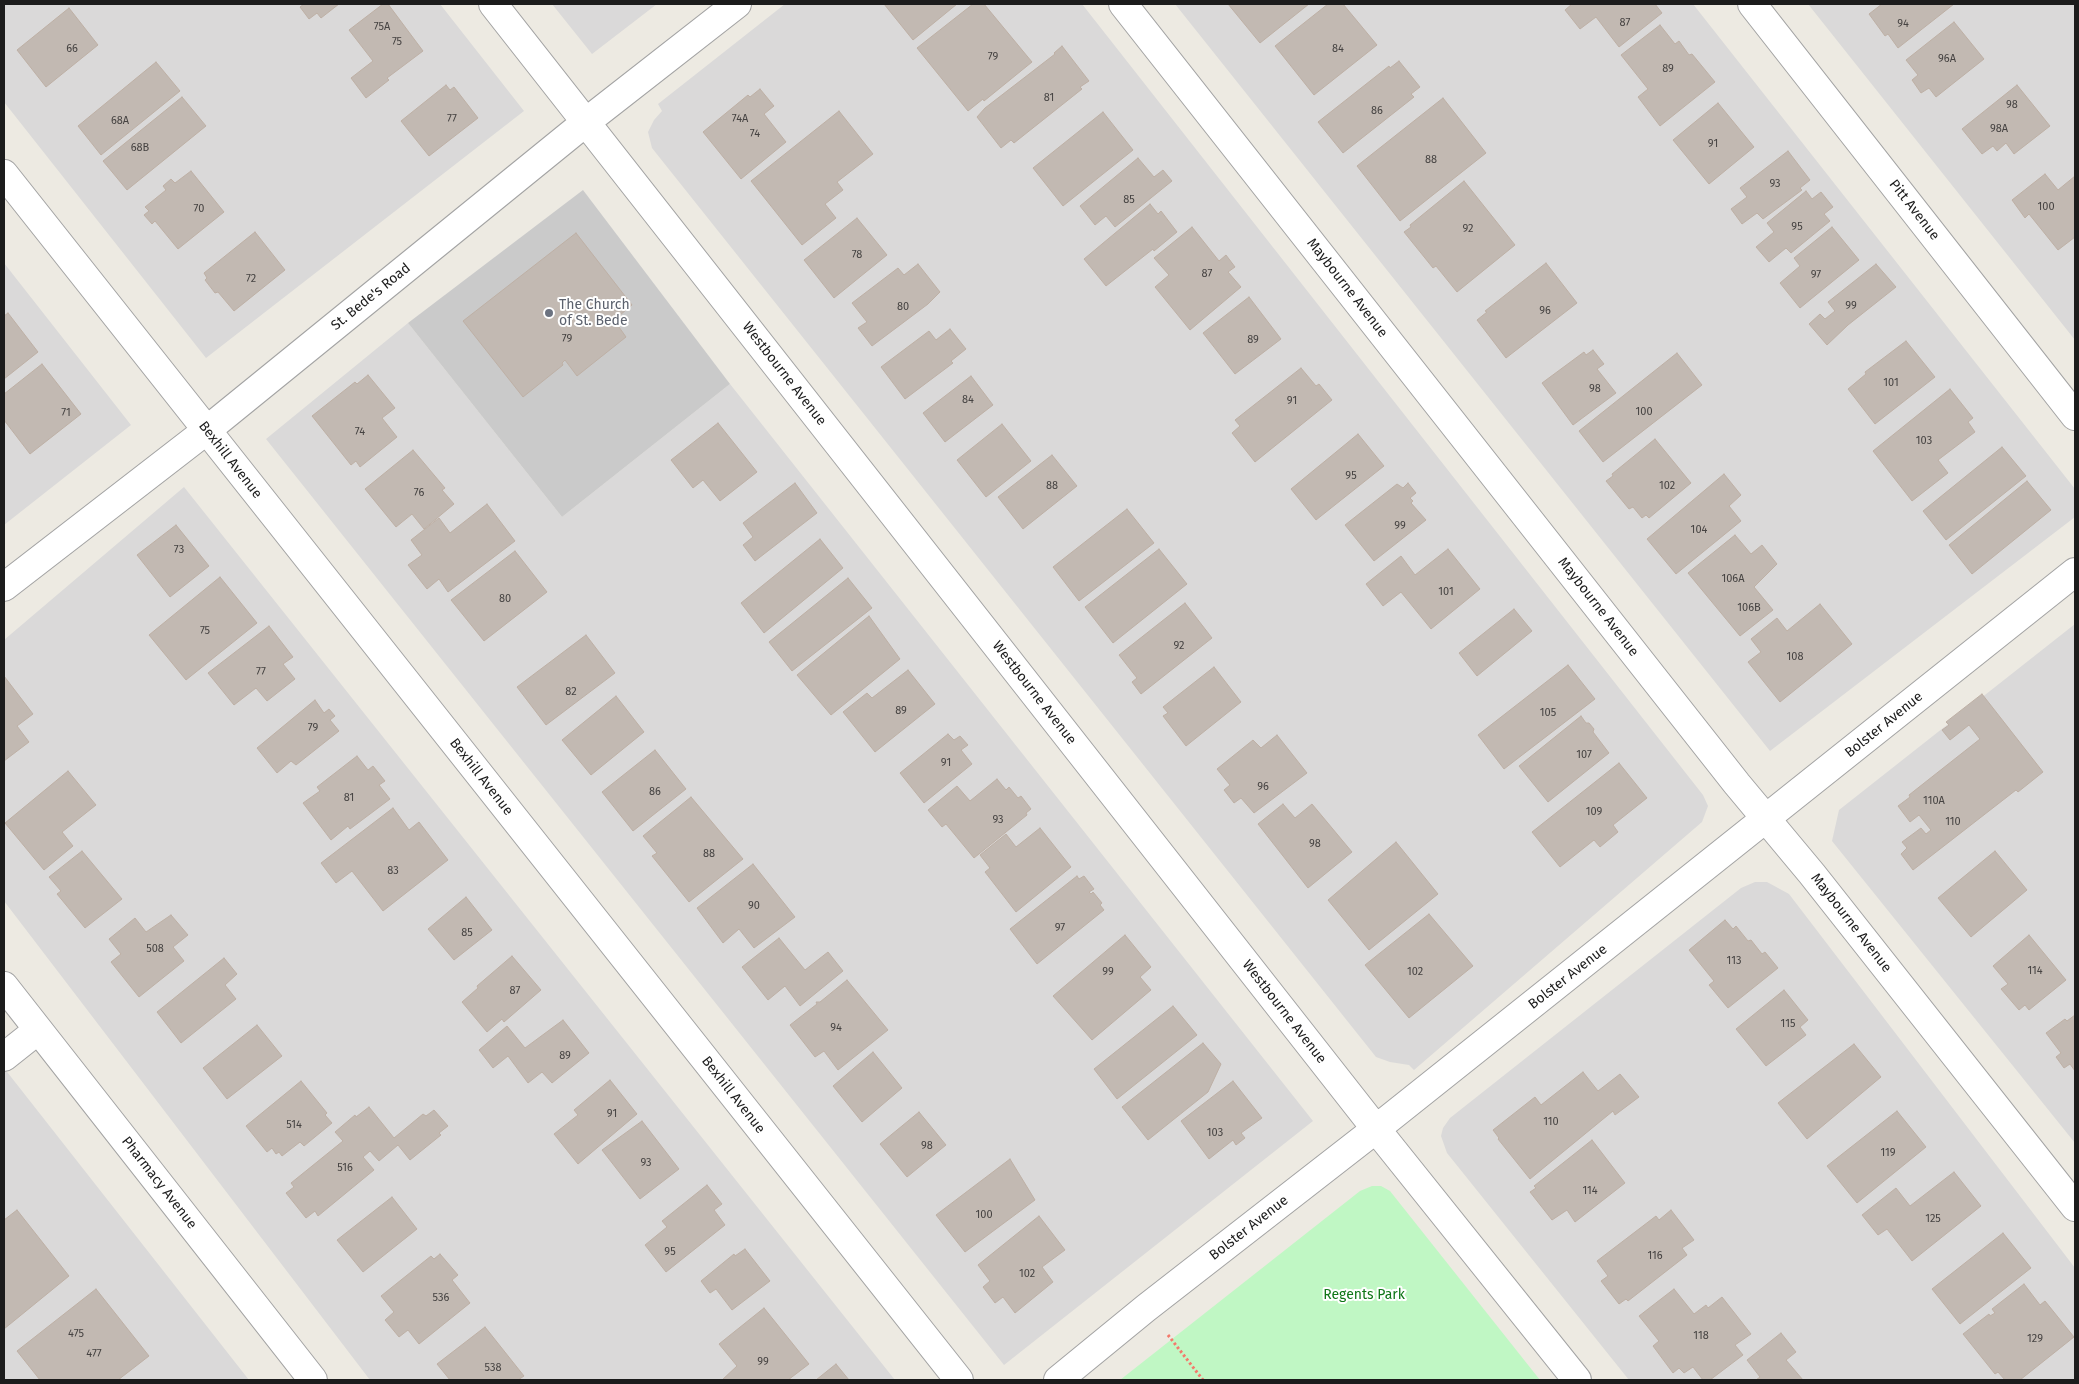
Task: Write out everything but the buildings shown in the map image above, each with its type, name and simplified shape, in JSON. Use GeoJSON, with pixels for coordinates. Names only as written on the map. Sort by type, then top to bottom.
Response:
{"type":"FeatureCollection","features":[{"type":"Feature","properties":{"kind":"street","name":"Westbourne Avenue"},"geometry":{"type":"LineString","coordinates":[[493,4],[1376,1129],[1577,1380]]}},
{"type":"Feature","properties":{"kind":"street","name":"St. Bede's Road"},"geometry":{"type":"LineString","coordinates":[[4,586],[207,430],[586,122],[737,4]]}},
{"type":"Feature","properties":{"kind":"street","name":"Maybourne Avenue"},"geometry":{"type":"LineString","coordinates":[[1123,4],[1766,820],[1812,874],[2075,1207]]}},
{"type":"Feature","properties":{"kind":"street","name":"Pitt Avenue"},"geometry":{"type":"LineString","coordinates":[[1752,4],[2075,416]]}},
{"type":"Feature","properties":{"kind":"street","name":"Bexhill Avenue"},"geometry":{"type":"LineString","coordinates":[[4,174],[959,1380]]}},
{"type":"Feature","properties":{"kind":"street","name":"Bolster Avenue"},"geometry":{"type":"LineString","coordinates":[[1058,1380],[1146,1308],[1376,1129],[1766,820],[2075,572]]}},
{"type":"Feature","properties":{"kind":"street","name":"Pharmacy Avenue"},"geometry":{"type":"LineString","coordinates":[[4,986],[313,1380]]}},
{"type":"Feature","properties":{"kind":"street"},"geometry":{"type":"LineString","coordinates":[[4,1057],[38,1030]]}},
{"type":"Feature","properties":{"kind":"path"},"geometry":{"type":"LineString","coordinates":[[1146,1308],[1202,1380]]}},
{"type":"Feature","properties":{"kind":"shaded area"},"geometry":{"type":"Polygon","coordinates":[[[4,4],[440,4],[524,111],[206,358],[4,102],[4,4]]]}},
{"type":"Feature","properties":{"kind":"shaded area"},"geometry":{"type":"Polygon","coordinates":[[[552,4],[657,4],[592,54],[552,4]]]}},
{"type":"Feature","properties":{"kind":"shaded area"},"geometry":{"type":"Polygon","coordinates":[[[785,4],[1082,4],[1703,795],[1708,806],[1702,822],[1414,1070],[1409,1065],[1390,1062],[1376,1057],[652,148],[648,132],[654,120],[662,111],[658,104],[785,4]]]}},
{"type":"Feature","properties":{"kind":"shaded area"},"geometry":{"type":"Polygon","coordinates":[[[1175,4],[1693,4],[2075,489],[2075,517],[1770,751],[1175,4]]]}},
{"type":"Feature","properties":{"kind":"shaded area"},"geometry":{"type":"Polygon","coordinates":[[[1808,4],[2075,4],[2075,340],[1808,4]]]}},
{"type":"Feature","properties":{"kind":"shaded area"},"geometry":{"type":"Polygon","coordinates":[[[583,190],[730,384],[562,517],[408,323],[583,190]]]}},
{"type":"Feature","properties":{"kind":"shaded area"},"geometry":{"type":"Polygon","coordinates":[[[4,263],[131,425],[4,525],[4,263]]]}},
{"type":"Feature","properties":{"kind":"shaded area"},"geometry":{"type":"Polygon","coordinates":[[[408,323],[562,517],[730,384],[1313,1121],[1004,1365],[266,439],[408,323]]]}},
{"type":"Feature","properties":{"kind":"shaded area"},"geometry":{"type":"Polygon","coordinates":[[[184,487],[895,1380],[370,1380],[4,901],[4,640],[184,487]]]}},
{"type":"Feature","properties":{"kind":"shaded area"},"geometry":{"type":"Polygon","coordinates":[[[2075,624],[2075,1143],[1832,841],[1839,810],[2075,624]]]}},
{"type":"Feature","properties":{"kind":"shaded area"},"geometry":{"type":"Polygon","coordinates":[[[1755,882],[1767,882],[1789,894],[2075,1268],[2075,1380],[1629,1380],[1447,1153],[1441,1136],[1443,1128],[1450,1118],[1741,888],[1755,882]]]}},
{"type":"Feature","properties":{"kind":"shaded area"},"geometry":{"type":"Polygon","coordinates":[[[4,1068],[249,1380],[4,1380],[4,1068]]]}},
{"type":"Feature","properties":{"kind":"green space","name":"Regents Park"},"geometry":{"type":"Polygon","coordinates":[[[1372,1186],[1381,1186],[1390,1191],[1540,1380],[1120,1380],[1360,1191],[1372,1186]]]}},
{"type":"Feature","properties":{"kind":"place","name":"The Church of St. Bede"},"geometry":{"type":"Point","coordinates":[549,313]}}]}
